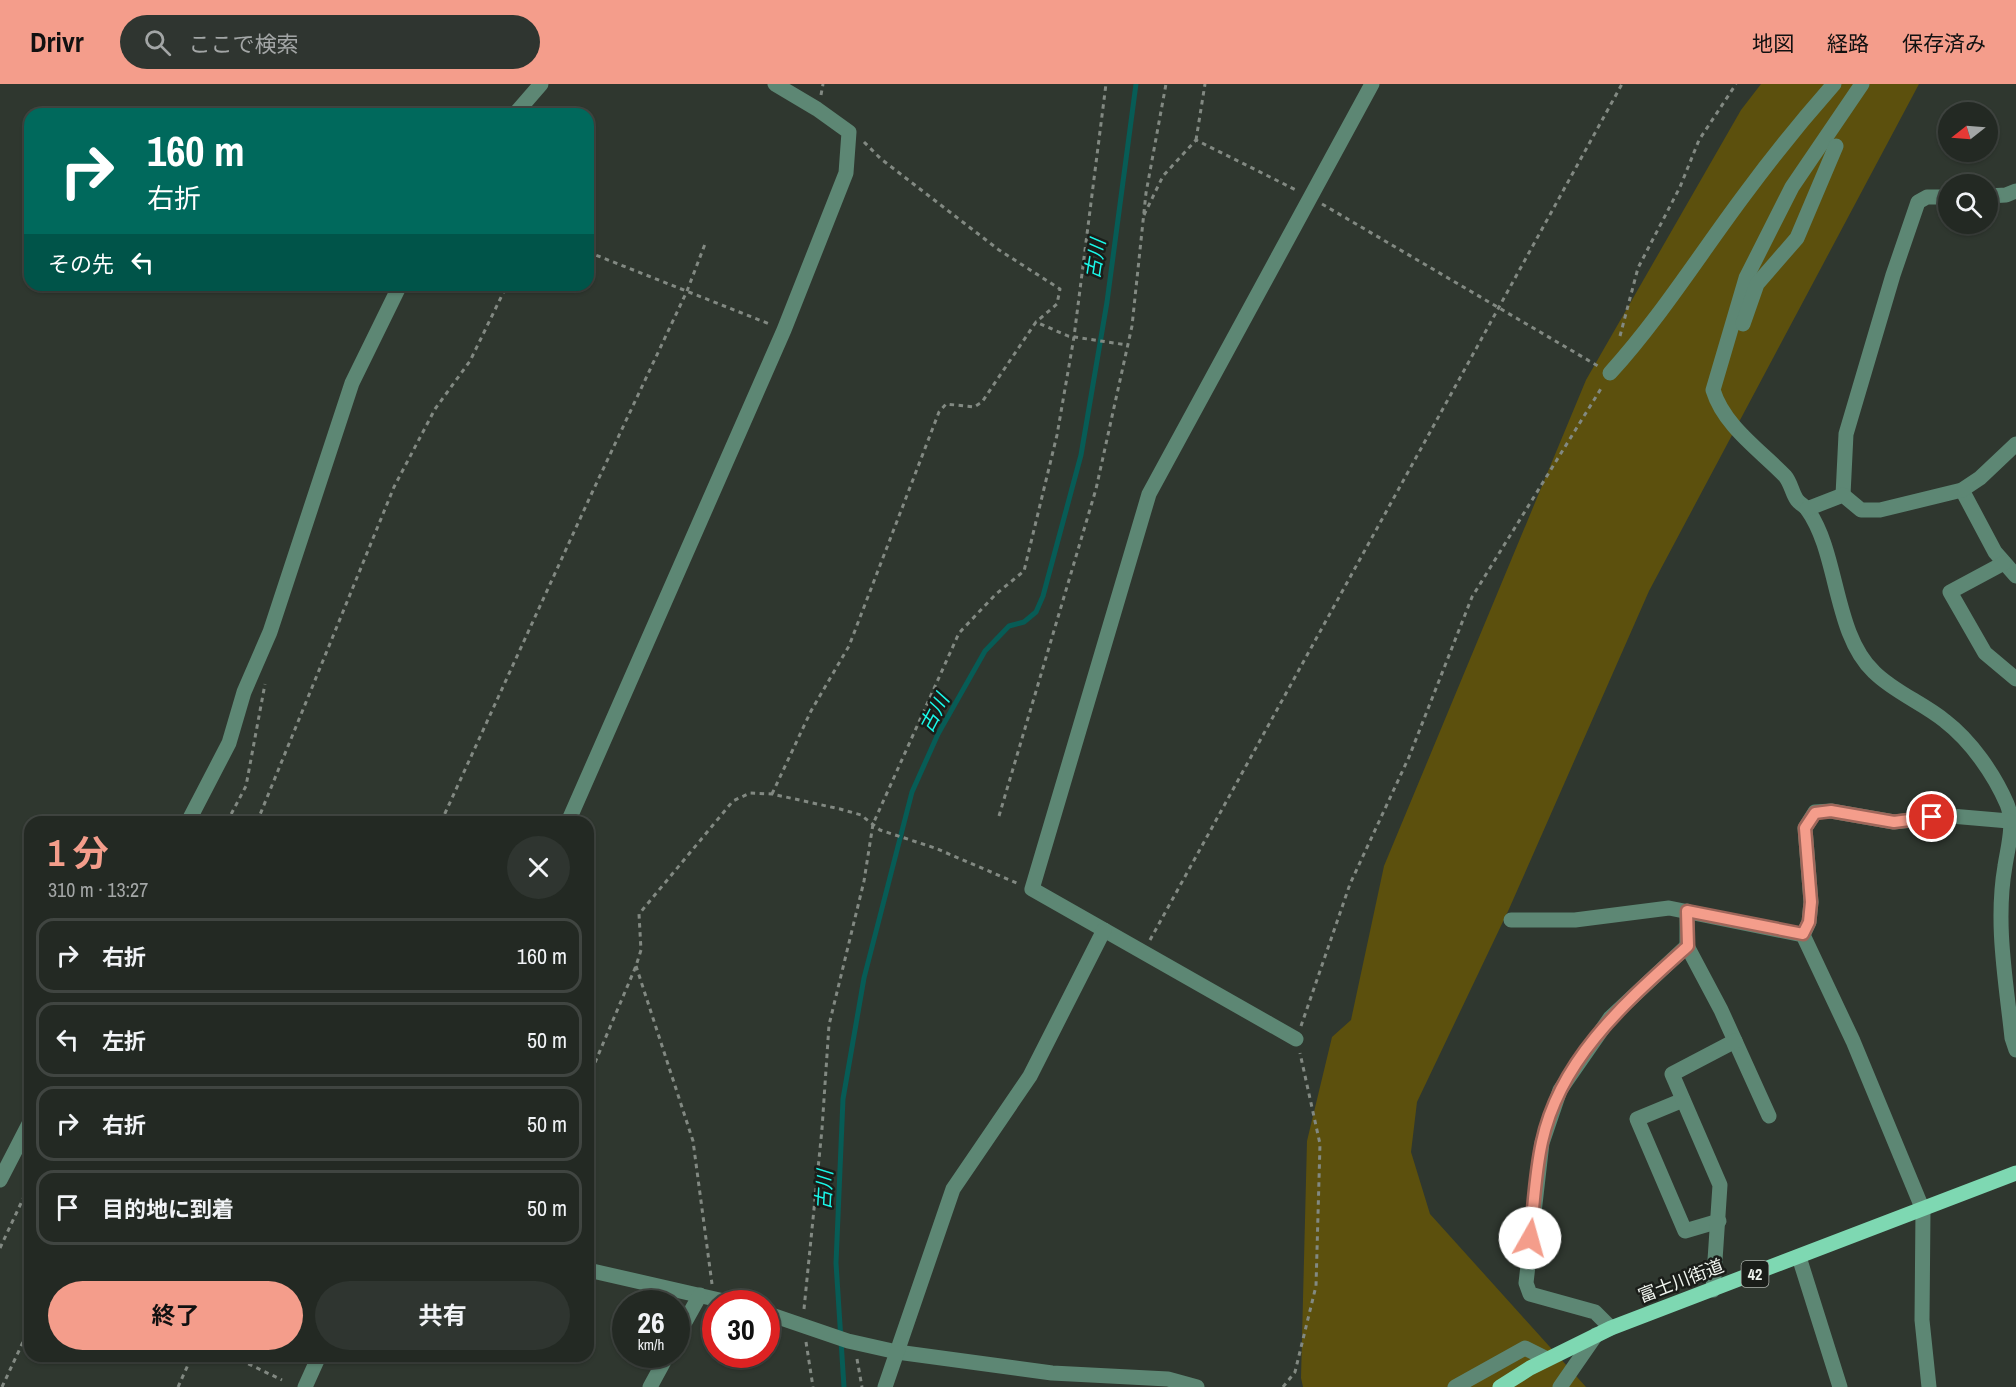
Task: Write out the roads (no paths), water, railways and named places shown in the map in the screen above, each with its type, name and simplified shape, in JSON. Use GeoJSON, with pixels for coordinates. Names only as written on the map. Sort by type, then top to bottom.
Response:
{"type":"FeatureCollection","features":[{"type":"Feature","properties":{"kind":"main road","name":"富士川街道"},"geometry":{"type":"LineString","coordinates":[[1500,1387],[1547,1359],[1611,1328],[2016,1173]]}},
{"type":"Feature","properties":{"kind":"street"},"geometry":{"type":"LineString","coordinates":[[520,108],[541,84]]}},
{"type":"Feature","properties":{"kind":"street"},"geometry":{"type":"LineString","coordinates":[[571,816],[784,330],[846,173],[849,132],[817,109],[775,84]]}},
{"type":"Feature","properties":{"kind":"street"},"geometry":{"type":"LineString","coordinates":[[1296,1039],[1032,890],[1149,494],[1372,84]]}},
{"type":"Feature","properties":{"kind":"street"},"geometry":{"type":"LineString","coordinates":[[1610,373],[1641,340],[1745,194],[1802,120],[1834,84]]}},
{"type":"Feature","properties":{"kind":"street"},"geometry":{"type":"LineString","coordinates":[[1862,84],[1792,187],[1762,252],[1746,278],[1720,373],[1713,390],[1718,405],[1745,437],[1787,479],[1797,501],[1807,508],[1818,531],[1855,643],[1873,672],[1945,721],[1965,739],[2011,809],[2012,838],[2005,867],[1999,919],[2011,984],[2012,1038],[2016,1050]]}},
{"type":"Feature","properties":{"kind":"street"},"geometry":{"type":"LineString","coordinates":[[1720,373],[1733,351],[1757,284],[1797,238],[1836,146]]}},
{"type":"Feature","properties":{"kind":"street"},"geometry":{"type":"LineString","coordinates":[[1998,195],[2016,191]]}},
{"type":"Feature","properties":{"kind":"street"},"geometry":{"type":"LineString","coordinates":[[1843,495],[1846,435],[1893,275],[1918,202],[1927,197],[1938,197]]}},
{"type":"Feature","properties":{"kind":"street"},"geometry":{"type":"LineString","coordinates":[[191,816],[230,743],[244,692],[270,633],[352,383],[397,291]]}},
{"type":"Feature","properties":{"kind":"street"},"geometry":{"type":"LineString","coordinates":[[1843,495],[1861,510],[1880,510],[1962,490],[1980,478],[2016,444]]}},
{"type":"Feature","properties":{"kind":"street"},"geometry":{"type":"LineString","coordinates":[[1962,490],[1976,519],[2016,576]]}},
{"type":"Feature","properties":{"kind":"street"},"geometry":{"type":"LineString","coordinates":[[1807,508],[1843,495]]}},
{"type":"Feature","properties":{"kind":"street"},"geometry":{"type":"LineString","coordinates":[[2004,562],[1950,592],[1985,653],[2016,679]]}},
{"type":"Feature","properties":{"kind":"street"},"geometry":{"type":"LineString","coordinates":[[1803,934],[1809,922],[1811,902],[1805,828],[1815,813],[1831,811],[1894,822],[2011,809]]}},
{"type":"Feature","properties":{"kind":"street"},"geometry":{"type":"LineString","coordinates":[[1511,920],[1575,920],[1669,908],[1803,934]]}},
{"type":"Feature","properties":{"kind":"street"},"geometry":{"type":"LineString","coordinates":[[1687,911],[1688,946],[1769,1116]]}},
{"type":"Feature","properties":{"kind":"street"},"geometry":{"type":"LineString","coordinates":[[885,1387],[953,1189],[1030,1076],[1104,930]]}},
{"type":"Feature","properties":{"kind":"street"},"geometry":{"type":"LineString","coordinates":[[1803,934],[1853,1041],[1923,1210],[1922,1320],[1929,1387]]}},
{"type":"Feature","properties":{"kind":"street"},"geometry":{"type":"LineString","coordinates":[[1611,1328],[1595,1312],[1530,1294],[1526,1283],[1542,1143],[1560,1090],[1610,1018],[1688,946]]}},
{"type":"Feature","properties":{"kind":"street"},"geometry":{"type":"LineString","coordinates":[[1713,1290],[1720,1185],[1672,1074],[1735,1041]]}},
{"type":"Feature","properties":{"kind":"street"},"geometry":{"type":"LineString","coordinates":[[1683,1100],[1637,1119],[1685,1231],[1719,1221]]}},
{"type":"Feature","properties":{"kind":"street"},"geometry":{"type":"LineString","coordinates":[[0,1180],[24,1134]]}},
{"type":"Feature","properties":{"kind":"street"},"geometry":{"type":"LineString","coordinates":[[1799,1257],[1840,1387]]}},
{"type":"Feature","properties":{"kind":"street"},"geometry":{"type":"LineString","coordinates":[[594,1271],[702,1295]]}},
{"type":"Feature","properties":{"kind":"street"},"geometry":{"type":"LineString","coordinates":[[690,1318],[702,1302]]}},
{"type":"Feature","properties":{"kind":"street"},"geometry":{"type":"LineString","coordinates":[[780,1318],[851,1342],[897,1352],[1052,1373],[1167,1379],[1197,1387]]}},
{"type":"Feature","properties":{"kind":"street"},"geometry":{"type":"LineString","coordinates":[[1560,1387],[1596,1335]]}},
{"type":"Feature","properties":{"kind":"street"},"geometry":{"type":"LineString","coordinates":[[1455,1387],[1525,1348],[1547,1359]]}},
{"type":"Feature","properties":{"kind":"street"},"geometry":{"type":"LineString","coordinates":[[305,1387],[316,1362]]}},
{"type":"Feature","properties":{"kind":"street"},"geometry":{"type":"LineString","coordinates":[[650,1387],[660,1368]]}},
{"type":"Feature","properties":{"kind":"waterway","name":"古川"},"geometry":{"type":"LineString","coordinates":[[844,1387],[836,1263],[843,1099],[864,978],[912,792],[938,734],[985,651],[1009,626],[1024,622],[1036,612],[1043,596],[1081,455],[1107,302],[1136,84]]}}]}
